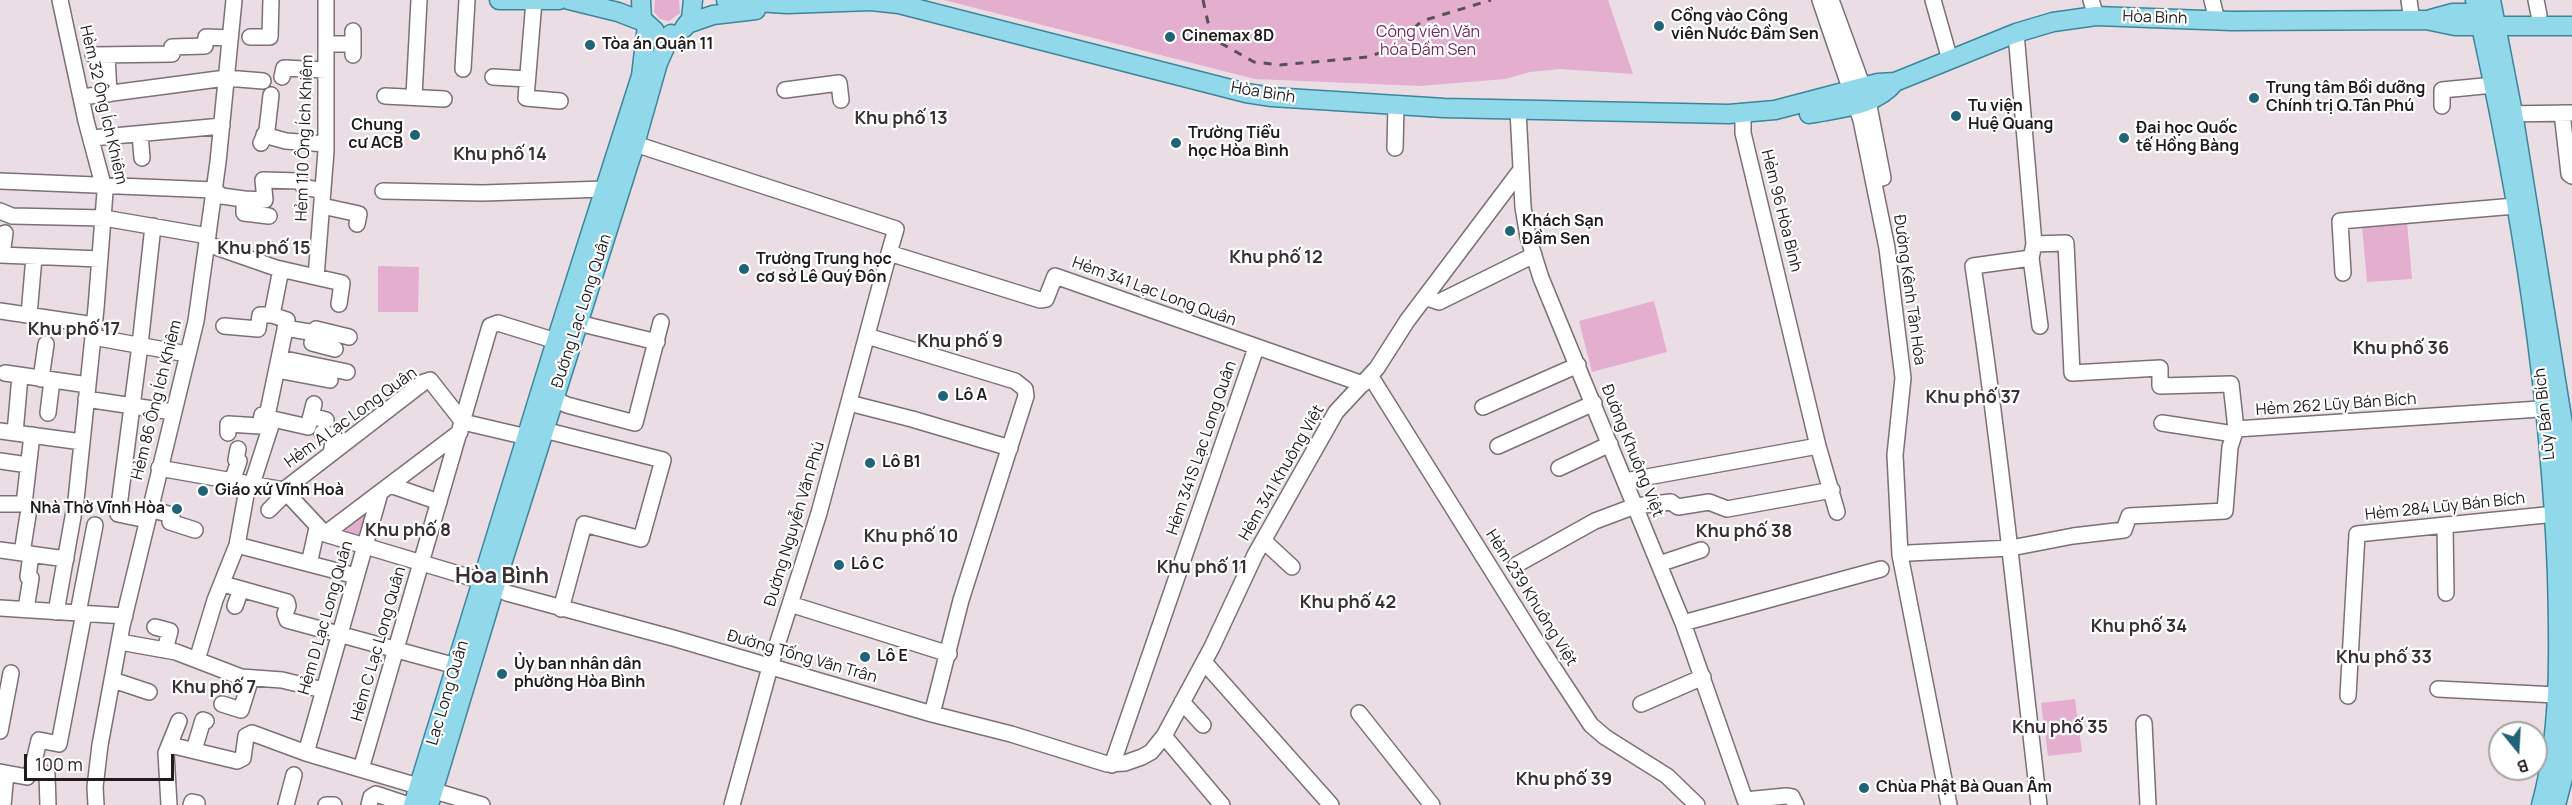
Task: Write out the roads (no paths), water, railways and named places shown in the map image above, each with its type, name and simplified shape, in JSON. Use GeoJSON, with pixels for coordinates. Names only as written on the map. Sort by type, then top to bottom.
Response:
{"type":"FeatureCollection","features":[{"type":"Feature","properties":{"kind":"main road"},"geometry":{"type":"LineString","coordinates":[[499,0],[559,0]]}},
{"type":"Feature","properties":{"kind":"main road"},"geometry":{"type":"LineString","coordinates":[[569,0],[618,12],[646,24],[658,33],[671,34],[687,24],[713,15],[773,9],[787,4]]}},
{"type":"Feature","properties":{"kind":"main road","name":"Đường Lạc Long Quân"},"geometry":{"type":"LineString","coordinates":[[489,585],[526,437],[641,76],[646,24],[641,14],[641,0]]}},
{"type":"Feature","properties":{"kind":"main road"},"geometry":{"type":"LineString","coordinates":[[687,24],[693,12],[693,0]]}},
{"type":"Feature","properties":{"kind":"main road"},"geometry":{"type":"LineString","coordinates":[[726,0],[787,4]]}},
{"type":"Feature","properties":{"kind":"main road","name":"Hòa Bình"},"geometry":{"type":"LineString","coordinates":[[787,4],[844,1],[890,2],[1246,93],[1299,100],[1518,110],[1743,114],[1760,122],[1859,96],[1882,96],[1895,82],[2016,33],[2093,8],[2217,21],[2454,20],[2500,11],[2572,16]]}},
{"type":"Feature","properties":{"kind":"main road"},"geometry":{"type":"LineString","coordinates":[[2462,9],[2500,11],[2507,37],[2495,51],[2475,40],[2454,20],[2462,9]]}},
{"type":"Feature","properties":{"kind":"main road","name":"Hòa Bình"},"geometry":{"type":"LineString","coordinates":[[2500,11],[2572,26]]}},
{"type":"Feature","properties":{"kind":"main road","name":"Lũy Bán Bích"},"geometry":{"type":"LineString","coordinates":[[2500,11],[2494,85],[2507,113],[2515,206],[2554,408]]}},
{"type":"Feature","properties":{"kind":"main road","name":"Đường Lạc Long Quân"},"geometry":{"type":"LineString","coordinates":[[489,585],[544,430],[635,144],[653,79],[671,34]]}},
{"type":"Feature","properties":{"kind":"main road","name":"Lũy Bán Bích"},"geometry":{"type":"LineString","coordinates":[[2495,51],[2554,408],[2571,557],[2567,631]]}},
{"type":"Feature","properties":{"kind":"main road","name":"Lũy Bán Bích"},"geometry":{"type":"LineString","coordinates":[[2556,805],[2555,771],[2566,702],[2565,511]]}},
{"type":"Feature","properties":{"kind":"main road","name":"Lạc Long Quân"},"geometry":{"type":"LineString","coordinates":[[427,794],[456,666],[489,585]]}},
{"type":"Feature","properties":{"kind":"main road","name":"Lạc Long Quân"},"geometry":{"type":"LineString","coordinates":[[411,805],[427,794],[489,585]]}},
{"type":"Feature","properties":{"kind":"main road","name":"Lũy Bán Bích"},"geometry":{"type":"LineString","coordinates":[[2541,805],[2555,771]]}},
{"type":"Feature","properties":{"kind":"street","name":"Hẻm 32 Ông Ích Khiêm"},"geometry":{"type":"LineString","coordinates":[[56,612],[76,500],[104,218],[104,184],[60,0]]}},
{"type":"Feature","properties":{"kind":"street","name":"Hẻm 86 Ông Ích Khiêm"},"geometry":{"type":"LineString","coordinates":[[96,805],[95,788],[100,745],[125,616],[196,321],[222,126],[234,0]]}},
{"type":"Feature","properties":{"kind":"street"},"geometry":{"type":"LineString","coordinates":[[250,37],[270,37],[271,0]]}},
{"type":"Feature","properties":{"kind":"street","name":"Hẻm 110 Ông Ích Khiêm"},"geometry":{"type":"LineString","coordinates":[[316,277],[326,144],[326,0]]}},
{"type":"Feature","properties":{"kind":"street"},"geometry":{"type":"LineString","coordinates":[[414,96],[419,0]]}},
{"type":"Feature","properties":{"kind":"street"},"geometry":{"type":"LineString","coordinates":[[463,69],[467,0]]}},
{"type":"Feature","properties":{"kind":"street","name":"Đường Kênh Tân Hóa"},"geometry":{"type":"LineString","coordinates":[[1820,0],[1847,75],[1859,96]]}},
{"type":"Feature","properties":{"kind":"street","name":"Đường Kênh Tân Hóa"},"geometry":{"type":"LineString","coordinates":[[1831,0],[1859,96],[1861,120],[1887,248],[1898,321],[1903,378],[1895,475],[1908,567],[1949,805]]}},
{"type":"Feature","properties":{"kind":"street"},"geometry":{"type":"LineString","coordinates":[[1933,0],[1950,60]]}},
{"type":"Feature","properties":{"kind":"street"},"geometry":{"type":"LineString","coordinates":[[2212,0],[2217,21]]}},
{"type":"Feature","properties":{"kind":"street"},"geometry":{"type":"LineString","coordinates":[[2409,0],[2419,21]]}},
{"type":"Feature","properties":{"kind":"street"},"geometry":{"type":"LineString","coordinates":[[534,1],[526,98],[560,101]]}},
{"type":"Feature","properties":{"kind":"street"},"geometry":{"type":"LineString","coordinates":[[2016,33],[2040,326]]}},
{"type":"Feature","properties":{"kind":"street"},"geometry":{"type":"LineString","coordinates":[[110,94],[100,55],[172,54],[172,47],[205,46],[206,37],[230,38]]}},
{"type":"Feature","properties":{"kind":"street"},"geometry":{"type":"LineString","coordinates":[[326,44],[353,43]]}},
{"type":"Feature","properties":{"kind":"street"},"geometry":{"type":"LineString","coordinates":[[282,77],[284,68],[326,70]]}},
{"type":"Feature","properties":{"kind":"street"},"geometry":{"type":"LineString","coordinates":[[494,77],[527,79]]}},
{"type":"Feature","properties":{"kind":"street"},"geometry":{"type":"LineString","coordinates":[[82,97],[226,78],[263,81]]}},
{"type":"Feature","properties":{"kind":"street"},"geometry":{"type":"LineString","coordinates":[[785,90],[839,83],[842,100]]}},
{"type":"Feature","properties":{"kind":"street"},"geometry":{"type":"LineString","coordinates":[[2442,106],[2442,90],[2494,85]]}},
{"type":"Feature","properties":{"kind":"street"},"geometry":{"type":"LineString","coordinates":[[271,96],[262,139],[326,144]]}},
{"type":"Feature","properties":{"kind":"street"},"geometry":{"type":"LineString","coordinates":[[385,96],[444,99]]}},
{"type":"Feature","properties":{"kind":"street"},"geometry":{"type":"LineString","coordinates":[[1395,148],[1396,105]]}},
{"type":"Feature","properties":{"kind":"street","name":"Đường Khuông Việt"},"geometry":{"type":"LineString","coordinates":[[1518,110],[1524,217],[1534,255],[1683,623],[1703,677],[1743,802]]}},
{"type":"Feature","properties":{"kind":"street"},"geometry":{"type":"LineString","coordinates":[[2507,113],[2567,113],[2569,174],[2572,176]]}},
{"type":"Feature","properties":{"kind":"street","name":"Hẻm 96 Hòa Bình"},"geometry":{"type":"LineString","coordinates":[[1743,114],[1743,133],[1818,446],[1837,512]]}},
{"type":"Feature","properties":{"kind":"street"},"geometry":{"type":"LineString","coordinates":[[92,138],[222,126]]}},
{"type":"Feature","properties":{"kind":"street"},"geometry":{"type":"LineString","coordinates":[[140,134],[142,158]]}},
{"type":"Feature","properties":{"kind":"street"},"geometry":{"type":"LineString","coordinates":[[635,144],[896,229],[889,253]]}},
{"type":"Feature","properties":{"kind":"street","name":"Hẻm 341 Khuông Việt"},"geometry":{"type":"LineString","coordinates":[[1112,765],[1142,758],[1151,752],[1164,736],[1204,662],[1264,541],[1336,412],[1367,380],[1407,321],[1427,298],[1520,171]]}},
{"type":"Feature","properties":{"kind":"street"},"geometry":{"type":"LineString","coordinates":[[0,181],[214,190],[222,196],[244,200],[265,200],[263,180],[299,181],[323,199],[359,214],[357,224]]}},
{"type":"Feature","properties":{"kind":"street"},"geometry":{"type":"LineString","coordinates":[[383,191],[483,193],[605,189]]}},
{"type":"Feature","properties":{"kind":"street"},"geometry":{"type":"LineString","coordinates":[[244,200],[244,213],[269,216]]}},
{"type":"Feature","properties":{"kind":"street"},"geometry":{"type":"LineString","coordinates":[[2343,273],[2340,221],[2515,206]]}},
{"type":"Feature","properties":{"kind":"street"},"geometry":{"type":"LineString","coordinates":[[0,211],[12,216],[104,218],[153,226],[207,240],[281,269],[342,283],[339,304]]}},
{"type":"Feature","properties":{"kind":"street"},"geometry":{"type":"LineString","coordinates":[[153,226],[118,514],[172,515],[170,522],[195,530]]}},
{"type":"Feature","properties":{"kind":"street"},"geometry":{"type":"LineString","coordinates":[[6,233],[1,255],[100,259]]}},
{"type":"Feature","properties":{"kind":"street"},"geometry":{"type":"LineString","coordinates":[[1908,567],[2011,548],[2073,536],[2124,530],[2129,516],[2225,512],[2230,447],[2235,432],[2231,384],[2160,386],[2160,368],[2072,373],[2066,243],[1973,266],[1991,386],[2011,548],[2039,805]]}},
{"type":"Feature","properties":{"kind":"street","name":"Đường Nguyễn Văn Phú"},"geometry":{"type":"LineString","coordinates":[[732,805],[770,667],[819,513],[889,253]]}},
{"type":"Feature","properties":{"kind":"street","name":"Hẻm 341 Lạc Long Quân"},"geometry":{"type":"LineString","coordinates":[[889,253],[1040,300],[1047,297],[1055,276],[1256,348],[1367,380]]}},
{"type":"Feature","properties":{"kind":"street"},"geometry":{"type":"LineString","coordinates":[[1427,298],[1439,302],[1534,255]]}},
{"type":"Feature","properties":{"kind":"street"},"geometry":{"type":"LineString","coordinates":[[29,315],[34,256]]}},
{"type":"Feature","properties":{"kind":"street"},"geometry":{"type":"LineString","coordinates":[[272,315],[281,269]]}},
{"type":"Feature","properties":{"kind":"street"},"geometry":{"type":"LineString","coordinates":[[0,311],[29,315],[140,345],[187,354]]}},
{"type":"Feature","properties":{"kind":"street"},"geometry":{"type":"LineString","coordinates":[[197,660],[215,600],[237,545],[250,484],[268,438],[278,364],[287,320],[272,315],[260,315],[258,329],[224,326]]}},
{"type":"Feature","properties":{"kind":"street"},"geometry":{"type":"LineString","coordinates":[[554,399],[577,408],[636,423],[661,322]]}},
{"type":"Feature","properties":{"kind":"street","name":"Hẻm C Lạc Long Quân"},"geometry":{"type":"LineString","coordinates":[[361,769],[490,326],[493,323],[556,341]]}},
{"type":"Feature","properties":{"kind":"street"},"geometry":{"type":"LineString","coordinates":[[578,323],[657,342]]}},
{"type":"Feature","properties":{"kind":"street"},"geometry":{"type":"LineString","coordinates":[[285,328],[315,333]]}},
{"type":"Feature","properties":{"kind":"street"},"geometry":{"type":"LineString","coordinates":[[335,349],[312,343],[316,329],[349,337]]}},
{"type":"Feature","properties":{"kind":"street"},"geometry":{"type":"LineString","coordinates":[[867,336],[1022,385],[1026,396],[961,600],[932,714]]}},
{"type":"Feature","properties":{"kind":"street"},"geometry":{"type":"LineString","coordinates":[[45,344],[48,413]]}},
{"type":"Feature","properties":{"kind":"street","name":"Hẻm 341S Lạc Long Quân"},"geometry":{"type":"LineString","coordinates":[[1112,765],[1256,348]]}},
{"type":"Feature","properties":{"kind":"street"},"geometry":{"type":"LineString","coordinates":[[278,364],[347,372]]}},
{"type":"Feature","properties":{"kind":"street"},"geometry":{"type":"LineString","coordinates":[[278,364],[330,380]]}},
{"type":"Feature","properties":{"kind":"street"},"geometry":{"type":"LineString","coordinates":[[1483,407],[1578,364]]}},
{"type":"Feature","properties":{"kind":"street"},"geometry":{"type":"LineString","coordinates":[[82,442],[7,432],[12,374],[46,379],[131,406],[173,412]]}},
{"type":"Feature","properties":{"kind":"street","name":"Hẻm A Lạc Long Quân"},"geometry":{"type":"LineString","coordinates":[[269,510],[285,491],[424,382],[430,380],[461,427]]}},
{"type":"Feature","properties":{"kind":"street","name":"Hẻm 239 Khuông Việt"},"geometry":{"type":"LineString","coordinates":[[1367,380],[1591,725],[1605,737],[1667,776],[1681,799],[1697,805]]}},
{"type":"Feature","properties":{"kind":"street"},"geometry":{"type":"LineString","coordinates":[[849,403],[1010,448]]}},
{"type":"Feature","properties":{"kind":"street"},"geometry":{"type":"LineString","coordinates":[[1498,446],[1594,403]]}},
{"type":"Feature","properties":{"kind":"street","name":"Hẻm 262 Lũy Bán Bích"},"geometry":{"type":"LineString","coordinates":[[2162,423],[2235,432],[2554,408]]}},
{"type":"Feature","properties":{"kind":"street"},"geometry":{"type":"LineString","coordinates":[[228,433],[228,424],[260,426],[262,415],[304,428],[318,418],[334,436],[331,454]]}},
{"type":"Feature","properties":{"kind":"street"},"geometry":{"type":"LineString","coordinates":[[309,564],[321,531],[385,489],[461,427],[526,437]]}},
{"type":"Feature","properties":{"kind":"street"},"geometry":{"type":"LineString","coordinates":[[544,430],[663,460],[641,539],[584,524],[561,609]]}},
{"type":"Feature","properties":{"kind":"street"},"geometry":{"type":"LineString","coordinates":[[0,504],[24,504],[32,472],[32,435]]}},
{"type":"Feature","properties":{"kind":"street"},"geometry":{"type":"LineString","coordinates":[[1559,468],[1610,444]]}},
{"type":"Feature","properties":{"kind":"street"},"geometry":{"type":"LineString","coordinates":[[1625,481],[1818,446]]}},
{"type":"Feature","properties":{"kind":"street"},"geometry":{"type":"LineString","coordinates":[[232,481],[239,461],[236,460],[238,449]]}},
{"type":"Feature","properties":{"kind":"street"},"geometry":{"type":"LineString","coordinates":[[0,462],[32,472]]}},
{"type":"Feature","properties":{"kind":"street"},"geometry":{"type":"LineString","coordinates":[[159,468],[285,491],[321,531]]}},
{"type":"Feature","properties":{"kind":"street"},"geometry":{"type":"LineString","coordinates":[[385,489],[439,502]]}},
{"type":"Feature","properties":{"kind":"street","name":"Hẻm D Lạc Long Quân"},"geometry":{"type":"LineString","coordinates":[[306,753],[356,576],[385,489]]}},
{"type":"Feature","properties":{"kind":"street"},"geometry":{"type":"LineString","coordinates":[[1516,565],[1595,521],[1635,506],[1671,502],[1678,507],[1709,502],[1727,509],[1832,490]]}},
{"type":"Feature","properties":{"kind":"street","name":"Hẻm 284 Lũy Bán Bích"},"geometry":{"type":"LineString","coordinates":[[2348,696],[2357,534],[2565,511]]}},
{"type":"Feature","properties":{"kind":"street"},"geometry":{"type":"LineString","coordinates":[[26,609],[31,578],[28,577],[28,515]]}},
{"type":"Feature","properties":{"kind":"street"},"geometry":{"type":"LineString","coordinates":[[3,805],[3,773],[27,777],[32,770],[39,740],[59,744],[95,525]]}},
{"type":"Feature","properties":{"kind":"street"},"geometry":{"type":"LineString","coordinates":[[2445,525],[2446,593]]}},
{"type":"Feature","properties":{"kind":"street","name":"Đường Tống Văn Trân"},"geometry":{"type":"LineString","coordinates":[[321,531],[561,609],[932,714],[1011,734],[1112,765]]}},
{"type":"Feature","properties":{"kind":"street"},"geometry":{"type":"LineString","coordinates":[[1264,541],[1292,567]]}},
{"type":"Feature","properties":{"kind":"street"},"geometry":{"type":"LineString","coordinates":[[237,545],[356,576]]}},
{"type":"Feature","properties":{"kind":"street"},"geometry":{"type":"LineString","coordinates":[[0,550],[66,559]]}},
{"type":"Feature","properties":{"kind":"street"},"geometry":{"type":"LineString","coordinates":[[1659,564],[1701,550]]}},
{"type":"Feature","properties":{"kind":"street","name":"Đường Kênh Tân Hóa"},"geometry":{"type":"LineString","coordinates":[[1908,567],[1957,805]]}},
{"type":"Feature","properties":{"kind":"street"},"geometry":{"type":"LineString","coordinates":[[1683,623],[1881,569]]}},
{"type":"Feature","properties":{"kind":"street"},"geometry":{"type":"LineString","coordinates":[[223,584],[287,602],[285,617],[456,666]]}},
{"type":"Feature","properties":{"kind":"street"},"geometry":{"type":"LineString","coordinates":[[235,606],[241,589]]}},
{"type":"Feature","properties":{"kind":"street"},"geometry":{"type":"LineString","coordinates":[[790,604],[949,654]]}},
{"type":"Feature","properties":{"kind":"street"},"geometry":{"type":"LineString","coordinates":[[0,608],[125,616]]}},
{"type":"Feature","properties":{"kind":"street"},"geometry":{"type":"LineString","coordinates":[[155,627],[170,631],[165,650]]}},
{"type":"Feature","properties":{"kind":"street"},"geometry":{"type":"LineString","coordinates":[[120,642],[165,650],[241,677],[282,680],[323,690]]}},
{"type":"Feature","properties":{"kind":"street"},"geometry":{"type":"LineString","coordinates":[[1204,662],[1330,805]]}},
{"type":"Feature","properties":{"kind":"street"},"geometry":{"type":"LineString","coordinates":[[0,731],[11,673]]}},
{"type":"Feature","properties":{"kind":"street"},"geometry":{"type":"LineString","coordinates":[[1641,704],[1703,677]]}},
{"type":"Feature","properties":{"kind":"street"},"geometry":{"type":"LineString","coordinates":[[222,704],[242,710],[251,678]]}},
{"type":"Feature","properties":{"kind":"street"},"geometry":{"type":"LineString","coordinates":[[113,680],[149,692]]}},
{"type":"Feature","properties":{"kind":"street"},"geometry":{"type":"LineString","coordinates":[[2438,689],[2566,702]]}},
{"type":"Feature","properties":{"kind":"street"},"geometry":{"type":"LineString","coordinates":[[1182,702],[1203,724]]}},
{"type":"Feature","properties":{"kind":"street"},"geometry":{"type":"LineString","coordinates":[[1359,713],[1432,805]]}},
{"type":"Feature","properties":{"kind":"street"},"geometry":{"type":"LineString","coordinates":[[194,750],[203,720],[206,722]]}},
{"type":"Feature","properties":{"kind":"street"},"geometry":{"type":"LineString","coordinates":[[169,805],[166,753],[179,721]]}},
{"type":"Feature","properties":{"kind":"street"},"geometry":{"type":"LineString","coordinates":[[2144,723],[2148,805]]}},
{"type":"Feature","properties":{"kind":"street"},"geometry":{"type":"LineString","coordinates":[[170,745],[241,760],[248,733],[361,769],[427,794],[482,805]]}},
{"type":"Feature","properties":{"kind":"street"},"geometry":{"type":"LineString","coordinates":[[1164,736],[1222,805]]}},
{"type":"Feature","properties":{"kind":"street"},"geometry":{"type":"LineString","coordinates":[[32,770],[47,774],[48,805]]}},
{"type":"Feature","properties":{"kind":"street"},"geometry":{"type":"LineString","coordinates":[[286,805],[294,775]]}},
{"type":"Feature","properties":{"kind":"street"},"geometry":{"type":"LineString","coordinates":[[369,805],[371,797],[375,794],[411,805]]}},
{"type":"Feature","properties":{"kind":"street"},"geometry":{"type":"LineString","coordinates":[[1743,802],[1786,796],[1792,797],[1796,805]]}},
{"type":"Feature","properties":{"kind":"street"},"geometry":{"type":"LineString","coordinates":[[326,805],[334,805]]}},
{"type":"Feature","properties":{"kind":"railway"},"geometry":{"type":"LineString","coordinates":[[1203,0],[1209,27],[1217,41],[1254,62],[1280,65],[1368,57],[1388,50],[1422,21],[1491,0]]}},
{"type":"Feature","properties":{"kind":"place","name":"Cổng vào Công viên Nước Đầm Sen"},"geometry":{"type":"Point","coordinates":[1659,26]}},
{"type":"Feature","properties":{"kind":"place","name":"Cinemax 8D"},"geometry":{"type":"Point","coordinates":[1170,37]}},
{"type":"Feature","properties":{"kind":"place","name":"Tòa án Quận 11"},"geometry":{"type":"Point","coordinates":[590,45]}},
{"type":"Feature","properties":{"kind":"place","name":"Trung tâm Bồi dưỡng Chính trị Q.Tân Phú"},"geometry":{"type":"Point","coordinates":[2254,98]}},
{"type":"Feature","properties":{"kind":"place","name":"Tu viện Huệ Quang"},"geometry":{"type":"Point","coordinates":[1956,116]}},
{"type":"Feature","properties":{"kind":"place","name":"Chung cư ACB"},"geometry":{"type":"Point","coordinates":[415,135]}},
{"type":"Feature","properties":{"kind":"place","name":"Đại học Quốc tế Hồng Bàng"},"geometry":{"type":"Point","coordinates":[2124,138]}},
{"type":"Feature","properties":{"kind":"place","name":"Trường Tiểu học Hòa Bình"},"geometry":{"type":"Point","coordinates":[1176,143]}},
{"type":"Feature","properties":{"kind":"place","name":"Khách Sạn Đầm Sen"},"geometry":{"type":"Point","coordinates":[1510,231]}},
{"type":"Feature","properties":{"kind":"place","name":"Trường Trung học cơ sở Lê Quý Đôn"},"geometry":{"type":"Point","coordinates":[744,269]}},
{"type":"Feature","properties":{"kind":"place","name":"Lô A"},"geometry":{"type":"Point","coordinates":[943,396]}},
{"type":"Feature","properties":{"kind":"place","name":"Lô B1"},"geometry":{"type":"Point","coordinates":[870,463]}},
{"type":"Feature","properties":{"kind":"place","name":"Giáo xứ Vĩnh Hoà"},"geometry":{"type":"Point","coordinates":[203,491]}},
{"type":"Feature","properties":{"kind":"place","name":"Nhà Thờ Vĩnh Hòa"},"geometry":{"type":"Point","coordinates":[177,509]}},
{"type":"Feature","properties":{"kind":"place","name":"Lô C"},"geometry":{"type":"Point","coordinates":[839,565]}},
{"type":"Feature","properties":{"kind":"place","name":"Lô E"},"geometry":{"type":"Point","coordinates":[865,657]}},
{"type":"Feature","properties":{"kind":"place","name":"Ủy ban nhân dân phường Hòa Bình"},"geometry":{"type":"Point","coordinates":[502,674]}},
{"type":"Feature","properties":{"kind":"place","name":"Chùa Phật Bà Quan Âm"},"geometry":{"type":"Point","coordinates":[1864,788]}},
{"type":"Feature","properties":{"kind":"district","name":"Khu phố 13"},"geometry":{"type":"Point","coordinates":[901,119]}},
{"type":"Feature","properties":{"kind":"district","name":"Khu phố 14"},"geometry":{"type":"Point","coordinates":[500,155]}},
{"type":"Feature","properties":{"kind":"district","name":"Khu phố 15"},"geometry":{"type":"Point","coordinates":[264,249]}},
{"type":"Feature","properties":{"kind":"district","name":"Khu phố 12"},"geometry":{"type":"Point","coordinates":[1276,258]}},
{"type":"Feature","properties":{"kind":"district","name":"Khu phố 17"},"geometry":{"type":"Point","coordinates":[74,330]}},
{"type":"Feature","properties":{"kind":"district","name":"Khu phố 9"},"geometry":{"type":"Point","coordinates":[960,342]}},
{"type":"Feature","properties":{"kind":"district","name":"Khu phố 36"},"geometry":{"type":"Point","coordinates":[2401,349]}},
{"type":"Feature","properties":{"kind":"district","name":"Khu phố 37"},"geometry":{"type":"Point","coordinates":[1973,398]}},
{"type":"Feature","properties":{"kind":"district","name":"Khu phố 8"},"geometry":{"type":"Point","coordinates":[408,531]}},
{"type":"Feature","properties":{"kind":"district","name":"Khu phố 38"},"geometry":{"type":"Point","coordinates":[1744,532]}},
{"type":"Feature","properties":{"kind":"district","name":"Khu phố 10"},"geometry":{"type":"Point","coordinates":[911,537]}},
{"type":"Feature","properties":{"kind":"district","name":"Khu phố 11"},"geometry":{"type":"Point","coordinates":[1202,568]}},
{"type":"Feature","properties":{"kind":"district","name":"Hòa Bình"},"geometry":{"type":"Point","coordinates":[502,577]}},
{"type":"Feature","properties":{"kind":"district","name":"Khu phố 42"},"geometry":{"type":"Point","coordinates":[1348,603]}},
{"type":"Feature","properties":{"kind":"district","name":"Khu phố 34"},"geometry":{"type":"Point","coordinates":[2139,627]}},
{"type":"Feature","properties":{"kind":"district","name":"Khu phố 33"},"geometry":{"type":"Point","coordinates":[2384,658]}},
{"type":"Feature","properties":{"kind":"district","name":"Khu phố 7"},"geometry":{"type":"Point","coordinates":[214,688]}},
{"type":"Feature","properties":{"kind":"district","name":"Khu phố 35"},"geometry":{"type":"Point","coordinates":[2060,728]}},
{"type":"Feature","properties":{"kind":"district","name":"Khu phố 39"},"geometry":{"type":"Point","coordinates":[1564,780]}},
{"type":"Feature","properties":{"kind":"park label","name":"Công viên Văn hóa Đầm Sen"},"geometry":{"type":"Point","coordinates":[1428,42]}}]}
